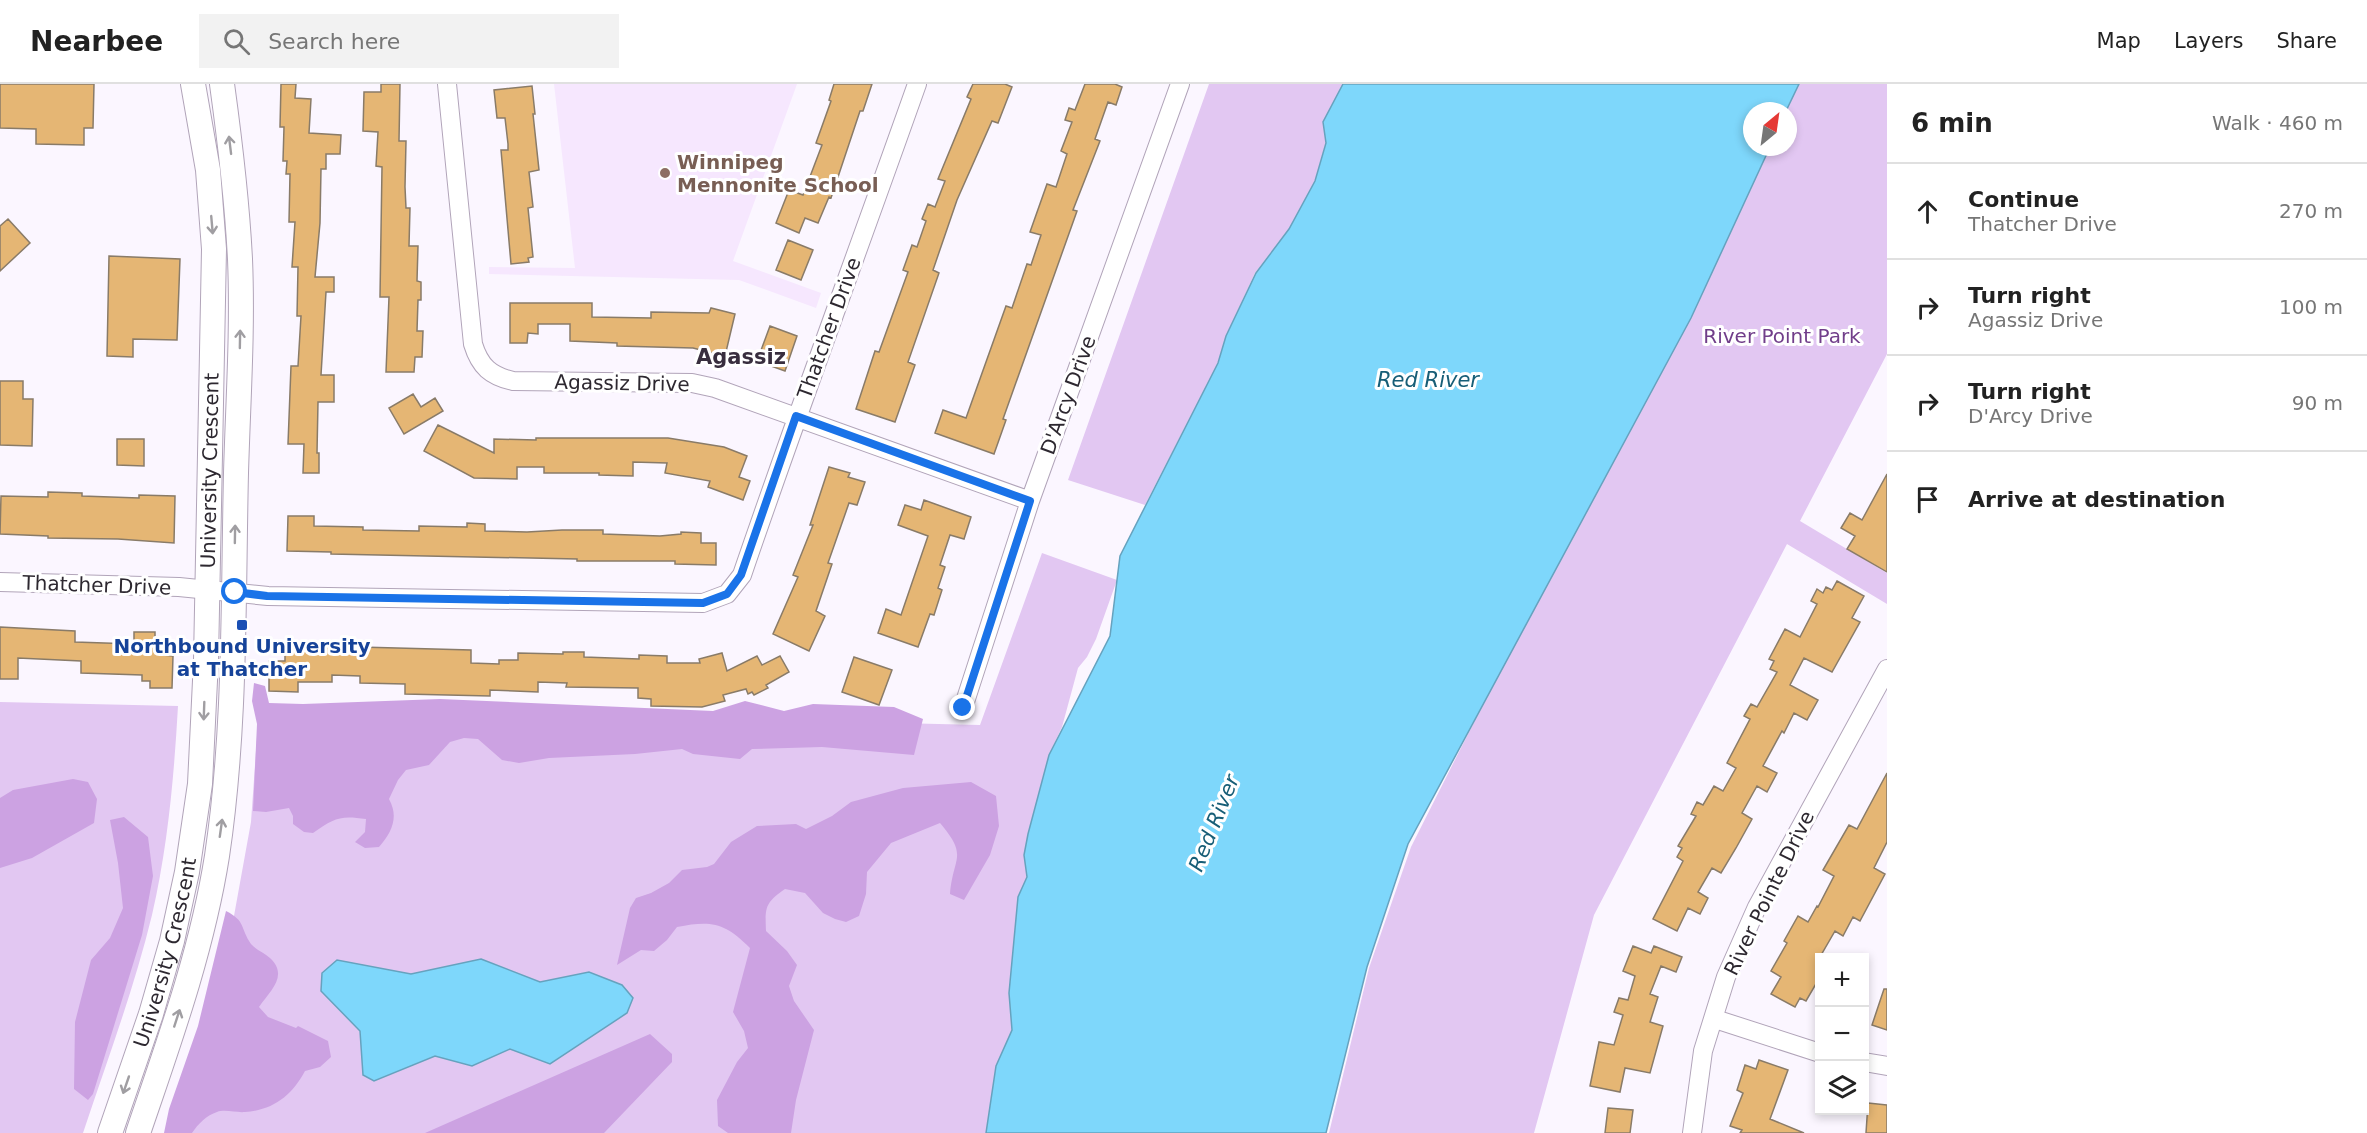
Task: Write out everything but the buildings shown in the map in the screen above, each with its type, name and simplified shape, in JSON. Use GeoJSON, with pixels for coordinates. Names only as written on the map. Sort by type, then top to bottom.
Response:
{"type":"FeatureCollection","features":[{"type":"Feature","properties":{"kind":"main road","name":"University Crescent"},"geometry":{"type":"LineString","coordinates":[[110,1133],[164,968],[187,872],[200,784],[207,590],[214,249],[208,170],[193,84]]}},
{"type":"Feature","properties":{"kind":"main road","name":"University Crescent"},"geometry":{"type":"LineString","coordinates":[[138,1133],[186,990],[202,930],[217,858],[227,776],[235,592],[240,260],[233,166],[222,84]]}},
{"type":"Feature","properties":{"kind":"street","name":"Agassiz Drive"},"geometry":{"type":"LineString","coordinates":[[447,84],[473,344],[477,358],[485,370],[498,378],[513,381],[692,383],[715,388],[1030,501]]}},
{"type":"Feature","properties":{"kind":"street","name":"Thatcher Drive"},"geometry":{"type":"LineString","coordinates":[[0,582],[179,587],[267,596],[703,603],[727,594],[741,575],[796,416],[840,302],[917,84]]}},
{"type":"Feature","properties":{"kind":"street","name":"D'Arcy Drive"},"geometry":{"type":"LineString","coordinates":[[963,708],[1030,501],[1180,84]]}},
{"type":"Feature","properties":{"kind":"street","name":"River Pointe Drive"},"geometry":{"type":"LineString","coordinates":[[1692,1133],[1703,1051],[1726,977],[1757,908],[1887,669]]}},
{"type":"Feature","properties":{"kind":"street"},"geometry":{"type":"LineString","coordinates":[[1714,1019],[1815,1051]]}},
{"type":"Feature","properties":{"kind":"street"},"geometry":{"type":"LineString","coordinates":[[1869,1063],[1887,1066]]}},
{"type":"Feature","properties":{"kind":"shaded area","name":"Winnipeg Mennonite School"},"geometry":{"type":"Polygon","coordinates":[[[554,84],[797,84],[733,261],[821,293],[816,308],[739,280],[489,274],[489,267],[575,268],[554,84]]]}},
{"type":"Feature","properties":{"kind":"shaded area"},"geometry":{"type":"Polygon","coordinates":[[[254,683],[265,686],[269,703],[440,699],[713,711],[745,701],[784,711],[813,704],[894,707],[923,719],[914,755],[822,747],[752,749],[740,759],[693,754],[682,749],[635,754],[549,758],[519,763],[502,760],[478,739],[464,738],[450,742],[429,765],[406,770],[398,780],[389,799],[394,818],[391,830],[379,847],[365,848],[355,842],[365,832],[366,819],[350,817],[338,819],[313,833],[304,832],[293,824],[293,816],[289,808],[266,812],[253,811],[257,724],[252,701],[254,683]]]}},
{"type":"Feature","properties":{"kind":"shaded area"},"geometry":{"type":"Polygon","coordinates":[[[73,779],[88,782],[97,799],[94,823],[32,858],[0,868],[0,798],[13,790],[73,779]]]}},
{"type":"Feature","properties":{"kind":"shaded area"},"geometry":{"type":"Polygon","coordinates":[[[971,782],[996,796],[999,826],[990,855],[964,900],[950,894],[957,850],[940,823],[891,843],[867,872],[866,894],[859,916],[846,922],[835,919],[823,913],[805,893],[785,889],[770,902],[766,911],[766,931],[787,951],[797,965],[789,986],[794,1001],[814,1030],[796,1100],[791,1133],[728,1133],[718,1126],[717,1100],[737,1062],[748,1048],[744,1031],[733,1012],[750,948],[725,929],[709,924],[689,925],[677,927],[654,951],[641,950],[617,965],[630,908],[636,898],[669,883],[682,870],[714,864],[731,842],[757,826],[796,824],[806,829],[832,816],[851,802],[903,788],[971,782]]]}},
{"type":"Feature","properties":{"kind":"shaded area"},"geometry":{"type":"Polygon","coordinates":[[[124,817],[148,837],[153,876],[142,935],[93,1094],[88,1100],[74,1089],[75,1022],[91,960],[110,938],[123,908],[110,820],[124,817]]]}},
{"type":"Feature","properties":{"kind":"shaded area"},"geometry":{"type":"Polygon","coordinates":[[[226,911],[237,918],[251,944],[270,958],[278,971],[276,983],[259,1007],[268,1017],[296,1028],[298,1026],[328,1041],[331,1057],[320,1067],[305,1071],[288,1094],[265,1108],[255,1111],[217,1112],[203,1120],[192,1133],[164,1133],[169,1109],[198,1026],[226,911]]]}},
{"type":"Feature","properties":{"kind":"shaded area"},"geometry":{"type":"Polygon","coordinates":[[[650,1034],[672,1054],[672,1062],[604,1133],[425,1133],[650,1034]]]}},
{"type":"Feature","properties":{"kind":"green space"},"geometry":{"type":"Polygon","coordinates":[[[1209,84],[1343,84],[1323,122],[1326,142],[1315,181],[1289,229],[1255,273],[1226,336],[1218,363],[1145,505],[1068,480],[1209,84]]]}},
{"type":"Feature","properties":{"kind":"green space","name":"River Point Park"},"geometry":{"type":"Polygon","coordinates":[[[1796,84],[1887,84],[1887,354],[1800,521],[1887,573],[1887,604],[1787,544],[1594,915],[1534,1133],[1329,1133],[1369,968],[1411,847],[1759,156],[1797,156],[1797,102],[1787,102],[1796,84]]]}},
{"type":"Feature","properties":{"kind":"green space"},"geometry":{"type":"Polygon","coordinates":[[[1042,553],[1117,580],[1096,639],[1087,657],[1078,668],[1062,727],[1049,755],[1028,834],[1024,855],[1027,877],[1018,897],[1009,993],[1012,1030],[996,1066],[986,1133],[170,1133],[230,938],[251,822],[259,708],[980,725],[1042,553]]]}},
{"type":"Feature","properties":{"kind":"green space"},"geometry":{"type":"Polygon","coordinates":[[[0,702],[178,706],[170,811],[152,915],[129,998],[83,1133],[0,1133],[0,702]]]}},
{"type":"Feature","properties":{"kind":"water","name":"Red River"},"geometry":{"type":"Polygon","coordinates":[[[1343,84],[1799,84],[1790,102],[1743,102],[1743,156],[1766,156],[1691,318],[1408,844],[1367,967],[1326,1133],[986,1133],[996,1066],[1012,1030],[1009,993],[1018,897],[1027,877],[1024,855],[1049,755],[1110,636],[1120,556],[1218,363],[1226,336],[1256,273],[1289,229],[1315,181],[1326,143],[1323,122],[1343,84]]]}},
{"type":"Feature","properties":{"kind":"water"},"geometry":{"type":"Polygon","coordinates":[[[481,959],[540,982],[589,972],[622,985],[633,998],[627,1013],[550,1064],[510,1049],[472,1066],[435,1056],[374,1081],[363,1075],[360,1031],[321,991],[322,973],[337,960],[411,974],[481,959]]]}},
{"type":"Feature","properties":{"kind":"place","name":"Winnipeg Mennonite School"},"geometry":{"type":"Point","coordinates":[665,173]}},
{"type":"Feature","properties":{"kind":"place","name":"Northbound University at Thatcher"},"geometry":{"type":"Point","coordinates":[242,625]}},
{"type":"Feature","properties":{"kind":"district","name":"Agassiz"},"geometry":{"type":"Point","coordinates":[741,357]}},
{"type":"Feature","properties":{"kind":"route"},"geometry":{"type":"LineString","coordinates":[[235,592],[267,596],[703,603],[727,594],[741,575],[796,416],[1030,501],[963,708]]}}]}
